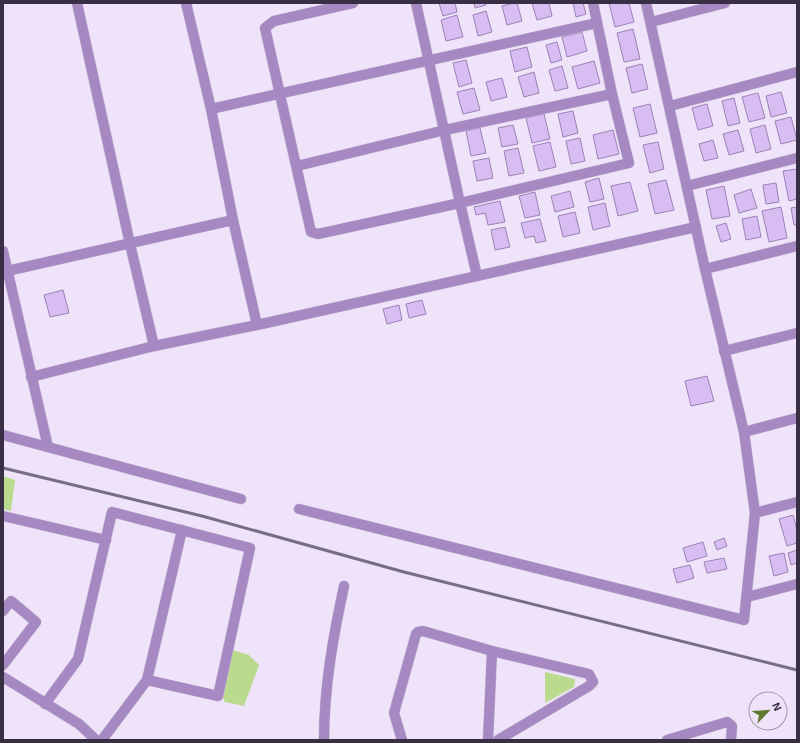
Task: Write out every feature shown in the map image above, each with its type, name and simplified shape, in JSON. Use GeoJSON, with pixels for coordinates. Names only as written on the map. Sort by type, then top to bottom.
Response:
{"type":"FeatureCollection","features":[{"type":"Feature","properties":{"kind":"street"},"geometry":{"type":"LineString","coordinates":[[77,3],[154,346]]}},
{"type":"Feature","properties":{"kind":"street"},"geometry":{"type":"LineString","coordinates":[[186,3],[211,109],[233,220],[257,325]]}},
{"type":"Feature","properties":{"kind":"street"},"geometry":{"type":"LineString","coordinates":[[353,3],[274,21],[265,28],[311,232],[318,234],[629,162],[612,94],[593,3]]}},
{"type":"Feature","properties":{"kind":"street"},"geometry":{"type":"LineString","coordinates":[[416,3],[477,276]]}},
{"type":"Feature","properties":{"kind":"street"},"geometry":{"type":"LineString","coordinates":[[299,509],[744,620],[755,513],[744,432],[705,269],[646,3]]}},
{"type":"Feature","properties":{"kind":"street"},"geometry":{"type":"LineString","coordinates":[[651,22],[725,3]]}},
{"type":"Feature","properties":{"kind":"street"},"geometry":{"type":"LineString","coordinates":[[211,109],[597,23]]}},
{"type":"Feature","properties":{"kind":"street"},"geometry":{"type":"LineString","coordinates":[[670,106],[797,72]]}},
{"type":"Feature","properties":{"kind":"street"},"geometry":{"type":"LineString","coordinates":[[297,166],[445,130],[612,94]]}},
{"type":"Feature","properties":{"kind":"street"},"geometry":{"type":"LineString","coordinates":[[687,186],[797,158]]}},
{"type":"Feature","properties":{"kind":"street"},"geometry":{"type":"LineString","coordinates":[[8,271],[233,220]]}},
{"type":"Feature","properties":{"kind":"street"},"geometry":{"type":"LineString","coordinates":[[31,377],[154,346],[257,325],[696,227]]}},
{"type":"Feature","properties":{"kind":"street"},"geometry":{"type":"LineString","coordinates":[[705,269],[797,246]]}},
{"type":"Feature","properties":{"kind":"street"},"geometry":{"type":"LineString","coordinates":[[3,251],[48,447]]}},
{"type":"Feature","properties":{"kind":"street"},"geometry":{"type":"LineString","coordinates":[[724,351],[797,333]]}},
{"type":"Feature","properties":{"kind":"street"},"geometry":{"type":"LineString","coordinates":[[744,432],[797,418]]}},
{"type":"Feature","properties":{"kind":"street"},"geometry":{"type":"LineString","coordinates":[[3,435],[241,499]]}},
{"type":"Feature","properties":{"kind":"street"},"geometry":{"type":"LineString","coordinates":[[755,513],[797,502]]}},
{"type":"Feature","properties":{"kind":"street"},"geometry":{"type":"LineString","coordinates":[[45,704],[78,659],[112,512],[250,548],[218,696],[146,680]]}},
{"type":"Feature","properties":{"kind":"street"},"geometry":{"type":"LineString","coordinates":[[3,516],[106,540]]}},
{"type":"Feature","properties":{"kind":"street"},"geometry":{"type":"LineString","coordinates":[[102,740],[146,680],[182,530]]}},
{"type":"Feature","properties":{"kind":"street"},"geometry":{"type":"LineString","coordinates":[[747,597],[797,584]]}},
{"type":"Feature","properties":{"kind":"street"},"geometry":{"type":"LineString","coordinates":[[324,740],[330,654],[344,586]]}},
{"type":"Feature","properties":{"kind":"street"},"geometry":{"type":"LineString","coordinates":[[3,611],[11,601],[36,622],[3,665]]}},
{"type":"Feature","properties":{"kind":"street"},"geometry":{"type":"LineString","coordinates":[[402,740],[394,713],[416,634],[418,632],[423,631],[492,651],[589,674],[593,682],[589,686],[498,740]]}},
{"type":"Feature","properties":{"kind":"street"},"geometry":{"type":"LineString","coordinates":[[488,740],[492,651]]}},
{"type":"Feature","properties":{"kind":"street"},"geometry":{"type":"LineString","coordinates":[[3,677],[79,724],[96,740]]}},
{"type":"Feature","properties":{"kind":"street"},"geometry":{"type":"LineString","coordinates":[[667,740],[727,722],[732,726],[731,740]]}},
{"type":"Feature","properties":{"kind":"green space"},"geometry":{"type":"Polygon","coordinates":[[[3,476],[15,480],[11,511],[3,509],[3,476]]]}},
{"type":"Feature","properties":{"kind":"green space"},"geometry":{"type":"Polygon","coordinates":[[[232,650],[249,655],[259,665],[244,706],[225,702],[221,694],[232,650]]]}},
{"type":"Feature","properties":{"kind":"green space"},"geometry":{"type":"Polygon","coordinates":[[[545,672],[575,679],[574,687],[545,703],[545,672]]]}},
{"type":"Feature","properties":{"kind":"building"},"geometry":{"type":"Polygon","coordinates":[[[439,3],[455,3],[457,12],[443,16],[439,3]]]}},
{"type":"Feature","properties":{"kind":"building"},"geometry":{"type":"Polygon","coordinates":[[[474,3],[486,3],[486,5],[475,8],[474,3]]]}},
{"type":"Feature","properties":{"kind":"building"},"geometry":{"type":"Polygon","coordinates":[[[517,3],[522,21],[507,25],[502,6],[517,3]]]}},
{"type":"Feature","properties":{"kind":"building"},"geometry":{"type":"Polygon","coordinates":[[[532,3],[549,3],[552,16],[537,20],[532,3]]]}},
{"type":"Feature","properties":{"kind":"building"},"geometry":{"type":"Polygon","coordinates":[[[573,3],[583,3],[586,14],[576,17],[573,3]]]}},
{"type":"Feature","properties":{"kind":"building"},"geometry":{"type":"Polygon","coordinates":[[[609,3],[629,3],[634,22],[615,27],[609,3]]]}},
{"type":"Feature","properties":{"kind":"building"},"geometry":{"type":"Polygon","coordinates":[[[486,11],[492,32],[478,36],[473,15],[486,11]]]}},
{"type":"Feature","properties":{"kind":"building"},"geometry":{"type":"Polygon","coordinates":[[[457,15],[463,37],[446,41],[441,20],[457,15]]]}},
{"type":"Feature","properties":{"kind":"building"},"geometry":{"type":"Polygon","coordinates":[[[633,29],[640,59],[624,62],[617,33],[633,29]]]}},
{"type":"Feature","properties":{"kind":"building"},"geometry":{"type":"Polygon","coordinates":[[[582,32],[587,51],[567,57],[562,37],[582,32]]]}},
{"type":"Feature","properties":{"kind":"building"},"geometry":{"type":"Polygon","coordinates":[[[557,42],[562,60],[551,63],[546,45],[557,42]]]}},
{"type":"Feature","properties":{"kind":"building"},"geometry":{"type":"Polygon","coordinates":[[[527,47],[532,67],[515,72],[510,51],[527,47]]]}},
{"type":"Feature","properties":{"kind":"building"},"geometry":{"type":"Polygon","coordinates":[[[466,60],[472,83],[459,87],[453,63],[466,60]]]}},
{"type":"Feature","properties":{"kind":"building"},"geometry":{"type":"Polygon","coordinates":[[[594,61],[600,83],[578,89],[572,67],[594,61]]]}},
{"type":"Feature","properties":{"kind":"building"},"geometry":{"type":"Polygon","coordinates":[[[642,64],[648,89],[632,93],[626,68],[642,64]]]}},
{"type":"Feature","properties":{"kind":"building"},"geometry":{"type":"Polygon","coordinates":[[[562,66],[568,88],[555,91],[549,70],[562,66]]]}},
{"type":"Feature","properties":{"kind":"building"},"geometry":{"type":"Polygon","coordinates":[[[534,72],[539,93],[524,97],[518,77],[534,72]]]}},
{"type":"Feature","properties":{"kind":"building"},"geometry":{"type":"Polygon","coordinates":[[[502,78],[507,97],[491,101],[486,82],[502,78]]]}},
{"type":"Feature","properties":{"kind":"building"},"geometry":{"type":"Polygon","coordinates":[[[474,88],[480,110],[463,114],[457,92],[474,88]]]}},
{"type":"Feature","properties":{"kind":"building"},"geometry":{"type":"Polygon","coordinates":[[[781,92],[787,113],[771,117],[766,96],[781,92]]]}},
{"type":"Feature","properties":{"kind":"building"},"geometry":{"type":"Polygon","coordinates":[[[758,93],[765,118],[749,122],[742,97],[758,93]]]}},
{"type":"Feature","properties":{"kind":"building"},"geometry":{"type":"Polygon","coordinates":[[[734,98],[740,123],[728,126],[722,101],[734,98]]]}},
{"type":"Feature","properties":{"kind":"building"},"geometry":{"type":"Polygon","coordinates":[[[650,104],[657,133],[640,137],[633,108],[650,104]]]}},
{"type":"Feature","properties":{"kind":"building"},"geometry":{"type":"Polygon","coordinates":[[[707,104],[713,126],[698,130],[692,108],[707,104]]]}},
{"type":"Feature","properties":{"kind":"building"},"geometry":{"type":"Polygon","coordinates":[[[573,111],[578,133],[563,137],[558,114],[573,111]]]}},
{"type":"Feature","properties":{"kind":"building"},"geometry":{"type":"Polygon","coordinates":[[[544,114],[550,139],[532,143],[526,118],[544,114]]]}},
{"type":"Feature","properties":{"kind":"building"},"geometry":{"type":"Polygon","coordinates":[[[791,117],[797,140],[781,144],[775,121],[791,117]]]}},
{"type":"Feature","properties":{"kind":"building"},"geometry":{"type":"Polygon","coordinates":[[[513,125],[518,144],[502,147],[498,128],[513,125]]]}},
{"type":"Feature","properties":{"kind":"building"},"geometry":{"type":"Polygon","coordinates":[[[765,125],[771,149],[756,153],[750,129],[765,125]]]}},
{"type":"Feature","properties":{"kind":"building"},"geometry":{"type":"Polygon","coordinates":[[[480,128],[486,153],[471,156],[466,131],[480,128]]]}},
{"type":"Feature","properties":{"kind":"building"},"geometry":{"type":"Polygon","coordinates":[[[613,130],[619,154],[598,159],[593,135],[613,130]]]}},
{"type":"Feature","properties":{"kind":"building"},"geometry":{"type":"Polygon","coordinates":[[[738,130],[744,151],[729,155],[723,134],[738,130]]]}},
{"type":"Feature","properties":{"kind":"building"},"geometry":{"type":"Polygon","coordinates":[[[580,138],[585,161],[571,164],[566,141],[580,138]]]}},
{"type":"Feature","properties":{"kind":"building"},"geometry":{"type":"Polygon","coordinates":[[[713,140],[718,158],[704,161],[699,144],[713,140]]]}},
{"type":"Feature","properties":{"kind":"building"},"geometry":{"type":"Polygon","coordinates":[[[550,142],[556,167],[539,171],[533,146],[550,142]]]}},
{"type":"Feature","properties":{"kind":"building"},"geometry":{"type":"Polygon","coordinates":[[[658,142],[664,169],[650,173],[643,145],[658,142]]]}},
{"type":"Feature","properties":{"kind":"building"},"geometry":{"type":"Polygon","coordinates":[[[518,148],[524,173],[509,176],[504,151],[518,148]]]}},
{"type":"Feature","properties":{"kind":"building"},"geometry":{"type":"Polygon","coordinates":[[[489,158],[493,178],[477,181],[473,161],[489,158]]]}},
{"type":"Feature","properties":{"kind":"building"},"geometry":{"type":"Polygon","coordinates":[[[797,169],[797,199],[789,201],[783,171],[797,169]]]}},
{"type":"Feature","properties":{"kind":"building"},"geometry":{"type":"Polygon","coordinates":[[[599,178],[604,199],[590,202],[585,182],[599,178]]]}},
{"type":"Feature","properties":{"kind":"building"},"geometry":{"type":"Polygon","coordinates":[[[666,180],[674,210],[655,214],[648,184],[666,180]]]}},
{"type":"Feature","properties":{"kind":"building"},"geometry":{"type":"Polygon","coordinates":[[[630,182],[638,211],[618,216],[611,186],[630,182]]]}},
{"type":"Feature","properties":{"kind":"building"},"geometry":{"type":"Polygon","coordinates":[[[776,183],[779,202],[766,204],[763,185],[776,183]]]}},
{"type":"Feature","properties":{"kind":"building"},"geometry":{"type":"Polygon","coordinates":[[[724,186],[730,216],[712,219],[706,190],[724,186]]]}},
{"type":"Feature","properties":{"kind":"building"},"geometry":{"type":"Polygon","coordinates":[[[751,189],[757,208],[739,213],[734,195],[751,189]]]}},
{"type":"Feature","properties":{"kind":"building"},"geometry":{"type":"Polygon","coordinates":[[[570,191],[574,207],[555,212],[551,196],[570,191]]]}},
{"type":"Feature","properties":{"kind":"building"},"geometry":{"type":"Polygon","coordinates":[[[535,192],[540,215],[525,218],[519,196],[535,192]]]}},
{"type":"Feature","properties":{"kind":"building"},"geometry":{"type":"Polygon","coordinates":[[[500,201],[505,222],[488,225],[485,213],[476,215],[474,207],[500,201]]]}},
{"type":"Feature","properties":{"kind":"building"},"geometry":{"type":"Polygon","coordinates":[[[605,203],[610,226],[593,230],[588,207],[605,203]]]}},
{"type":"Feature","properties":{"kind":"building"},"geometry":{"type":"Polygon","coordinates":[[[781,207],[787,238],[769,242],[762,211],[781,207]]]}},
{"type":"Feature","properties":{"kind":"building"},"geometry":{"type":"Polygon","coordinates":[[[797,207],[797,225],[794,225],[791,208],[797,207]]]}},
{"type":"Feature","properties":{"kind":"building"},"geometry":{"type":"Polygon","coordinates":[[[575,212],[580,233],[563,237],[558,216],[575,212]]]}},
{"type":"Feature","properties":{"kind":"building"},"geometry":{"type":"Polygon","coordinates":[[[757,216],[761,237],[746,240],[742,219],[757,216]]]}},
{"type":"Feature","properties":{"kind":"building"},"geometry":{"type":"Polygon","coordinates":[[[540,219],[546,241],[536,243],[534,236],[525,238],[521,223],[540,219]]]}},
{"type":"Feature","properties":{"kind":"building"},"geometry":{"type":"Polygon","coordinates":[[[726,223],[731,239],[721,242],[716,226],[726,223]]]}},
{"type":"Feature","properties":{"kind":"building"},"geometry":{"type":"Polygon","coordinates":[[[505,227],[510,247],[495,250],[491,230],[505,227]]]}},
{"type":"Feature","properties":{"kind":"building"},"geometry":{"type":"Polygon","coordinates":[[[63,290],[69,313],[50,317],[44,295],[63,290]]]}},
{"type":"Feature","properties":{"kind":"building"},"geometry":{"type":"Polygon","coordinates":[[[422,300],[426,314],[409,318],[406,304],[422,300]]]}},
{"type":"Feature","properties":{"kind":"building"},"geometry":{"type":"Polygon","coordinates":[[[399,305],[402,320],[387,324],[383,309],[399,305]]]}},
{"type":"Feature","properties":{"kind":"building"},"geometry":{"type":"Polygon","coordinates":[[[707,376],[714,401],[691,406],[685,381],[707,376]]]}},
{"type":"Feature","properties":{"kind":"building"},"geometry":{"type":"Polygon","coordinates":[[[793,515],[797,530],[797,543],[787,546],[779,519],[793,515]]]}},
{"type":"Feature","properties":{"kind":"building"},"geometry":{"type":"Polygon","coordinates":[[[724,538],[727,546],[717,550],[714,542],[724,538]]]}},
{"type":"Feature","properties":{"kind":"building"},"geometry":{"type":"Polygon","coordinates":[[[703,542],[707,556],[687,562],[683,548],[703,542]]]}},
{"type":"Feature","properties":{"kind":"building"},"geometry":{"type":"Polygon","coordinates":[[[797,550],[797,563],[791,565],[788,553],[797,550]]]}},
{"type":"Feature","properties":{"kind":"building"},"geometry":{"type":"Polygon","coordinates":[[[784,553],[788,572],[774,576],[769,556],[784,553]]]}},
{"type":"Feature","properties":{"kind":"building"},"geometry":{"type":"Polygon","coordinates":[[[724,558],[727,569],[707,573],[704,562],[724,558]]]}},
{"type":"Feature","properties":{"kind":"building"},"geometry":{"type":"Polygon","coordinates":[[[690,565],[694,578],[677,583],[673,569],[690,565]]]}},
{"type":"Feature","properties":{"kind":"railway"},"geometry":{"type":"LineString","coordinates":[[3,468],[202,516],[404,572],[797,670]]}}]}
